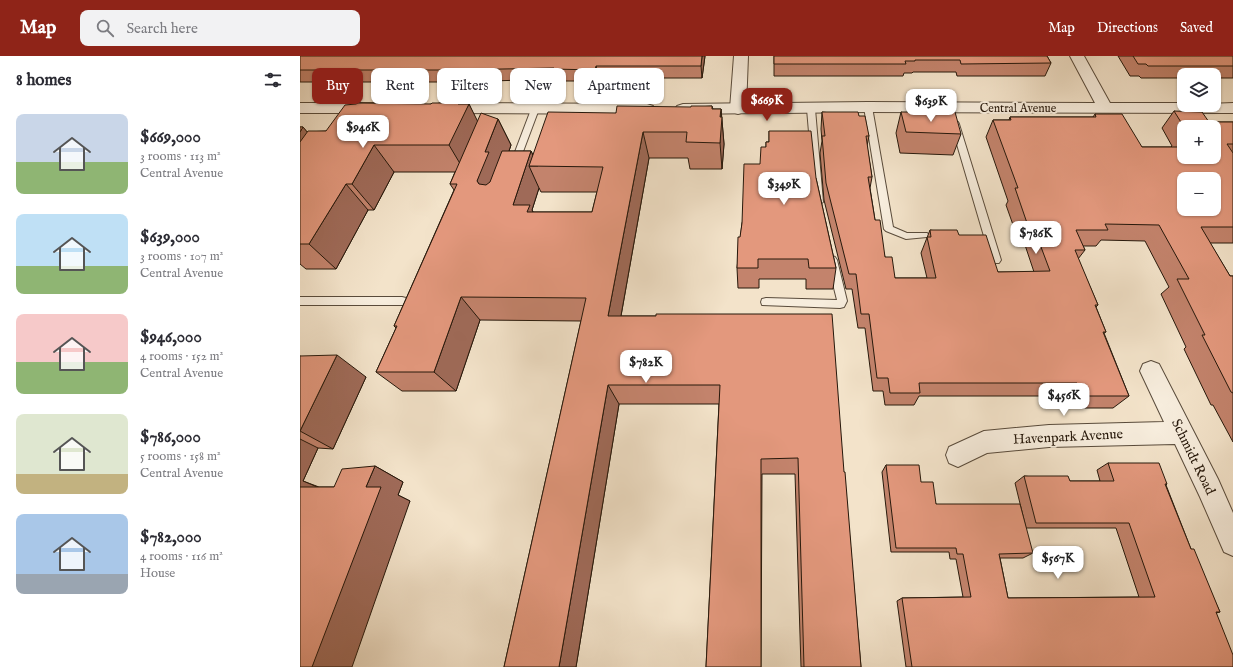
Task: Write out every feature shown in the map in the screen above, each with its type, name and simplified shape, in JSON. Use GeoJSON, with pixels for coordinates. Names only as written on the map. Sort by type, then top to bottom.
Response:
{"type":"FeatureCollection","features":[{"type":"Feature","properties":{"kind":"street"},"geometry":{"type":"LineString","coordinates":[[738,109],[741,56]]}},
{"type":"Feature","properties":{"kind":"street"},"geometry":{"type":"LineString","coordinates":[[1077,56],[1105,108]]}},
{"type":"Feature","properties":{"kind":"street"},"geometry":{"type":"LineString","coordinates":[[300,108],[356,111],[389,108]]}},
{"type":"Feature","properties":{"kind":"street","name":"Central Avenue"},"geometry":{"type":"LineString","coordinates":[[427,108],[1233,108]]}},
{"type":"Feature","properties":{"kind":"street","name":"Schmidt Road"},"geometry":{"type":"LineString","coordinates":[[1151,371],[1182,433],[1233,543]]}},
{"type":"Feature","properties":{"kind":"street","name":"Havenpark Avenue"},"geometry":{"type":"LineString","coordinates":[[958,455],[984,442],[1049,436],[1182,433]]}},
{"type":"Feature","properties":{"kind":"lane"},"geometry":{"type":"LineString","coordinates":[[868,107],[889,229],[906,236],[924,235]]}},
{"type":"Feature","properties":{"kind":"lane"},"geometry":{"type":"LineString","coordinates":[[951,108],[996,260]]}},
{"type":"Feature","properties":{"kind":"lane"},"geometry":{"type":"LineString","coordinates":[[511,172],[535,109]]}},
{"type":"Feature","properties":{"kind":"lane"},"geometry":{"type":"LineString","coordinates":[[811,109],[820,208]]}},
{"type":"Feature","properties":{"kind":"lane"},"geometry":{"type":"LineString","coordinates":[[766,302],[840,304],[829,247]]}},
{"type":"Feature","properties":{"kind":"lane"},"geometry":{"type":"LineString","coordinates":[[300,301],[402,301]]}},
{"type":"Feature","properties":{"kind":"building"},"geometry":{"type":"Polygon","coordinates":[[[300,56],[702,56],[701,66],[596,66],[596,68],[574,68],[574,70],[566,69],[566,68],[437,68],[437,70],[429,70],[429,68],[371,68],[371,70],[363,70],[363,68],[312,68],[312,70],[300,70],[300,56]]]}},
{"type":"Feature","properties":{"kind":"building"},"geometry":{"type":"Polygon","coordinates":[[[774,56],[1047,56],[1051,63],[961,64],[960,60],[915,60],[905,61],[906,64],[774,64],[774,56]]]}},
{"type":"Feature","properties":{"kind":"building"},"geometry":{"type":"Polygon","coordinates":[[[1133,56],[1233,56],[1233,66],[1148,66],[1146,64],[1138,64],[1133,56]]]}},
{"type":"Feature","properties":{"kind":"building"},"geometry":{"type":"Polygon","coordinates":[[[363,103],[469,104],[449,145],[374,145],[352,184],[346,184],[309,244],[300,244],[300,142],[308,131],[326,131],[345,105],[363,103]]]}},
{"type":"Feature","properties":{"kind":"building"},"geometry":{"type":"Polygon","coordinates":[[[617,106],[712,106],[712,109],[721,109],[720,117],[722,117],[720,143],[686,142],[687,132],[643,132],[608,316],[656,316],[656,314],[832,314],[861,667],[804,667],[798,458],[761,459],[761,667],[706,667],[720,385],[608,385],[559,667],[504,667],[586,298],[461,297],[434,372],[376,372],[397,326],[394,326],[457,184],[450,184],[481,113],[498,119],[485,152],[489,152],[477,181],[479,184],[486,185],[490,182],[502,151],[531,151],[513,205],[530,205],[527,212],[592,212],[603,167],[529,166],[548,112],[616,113],[617,106]]]}},
{"type":"Feature","properties":{"kind":"building"},"geometry":{"type":"Polygon","coordinates":[[[1174,111],[1177,112],[1202,112],[1208,120],[1180,120],[1174,111]]]}},
{"type":"Feature","properties":{"kind":"building"},"geometry":{"type":"Polygon","coordinates":[[[822,112],[858,112],[859,116],[865,116],[869,136],[866,136],[872,177],[868,177],[875,220],[880,220],[885,257],[892,257],[895,278],[936,278],[927,237],[931,237],[930,230],[957,230],[959,235],[986,235],[998,272],[1050,271],[1032,223],[1027,223],[1015,188],[1018,188],[993,120],[1011,120],[1010,117],[1096,117],[1095,114],[1122,114],[1142,147],[1177,147],[1177,164],[1221,164],[1221,122],[1233,122],[1233,144],[1227,144],[1233,153],[1233,227],[1201,227],[1230,276],[1233,276],[1233,393],[1231,392],[1202,335],[1205,335],[1177,279],[1189,279],[1159,225],[1105,224],[1108,230],[1076,230],[1085,250],[1075,250],[1098,305],[1095,305],[1106,332],[1103,332],[1129,396],[1082,396],[1077,383],[919,383],[920,393],[890,393],[888,378],[877,378],[869,314],[861,314],[856,274],[849,274],[826,183],[822,136],[825,136],[822,112]]]}},
{"type":"Feature","properties":{"kind":"building"},"geometry":{"type":"Polygon","coordinates":[[[901,112],[955,112],[961,134],[906,132],[901,112]]]}},
{"type":"Feature","properties":{"kind":"building"},"geometry":{"type":"Polygon","coordinates":[[[769,131],[811,131],[816,178],[836,268],[809,268],[808,259],[758,259],[758,268],[737,268],[738,237],[740,237],[742,223],[744,164],[760,164],[761,147],[766,147],[766,142],[769,142],[769,131]]]}},
{"type":"Feature","properties":{"kind":"building"},"geometry":{"type":"Polygon","coordinates":[[[337,355],[300,431],[300,356],[337,355]]]}},
{"type":"Feature","properties":{"kind":"building"},"geometry":{"type":"Polygon","coordinates":[[[1108,463],[1159,463],[1167,484],[1165,484],[1191,549],[1194,549],[1220,612],[1216,612],[1233,655],[1233,667],[912,667],[902,598],[971,597],[963,554],[957,554],[956,548],[896,548],[886,465],[919,465],[921,482],[933,482],[936,504],[1020,504],[1033,553],[999,554],[1008,598],[1155,597],[1129,523],[1036,523],[1024,476],[1068,476],[1070,481],[1114,481],[1108,463]]]}},
{"type":"Feature","properties":{"kind":"building"},"geometry":{"type":"Polygon","coordinates":[[[375,466],[366,487],[381,487],[312,667],[300,667],[300,487],[334,487],[342,469],[375,466]]]}}]}
